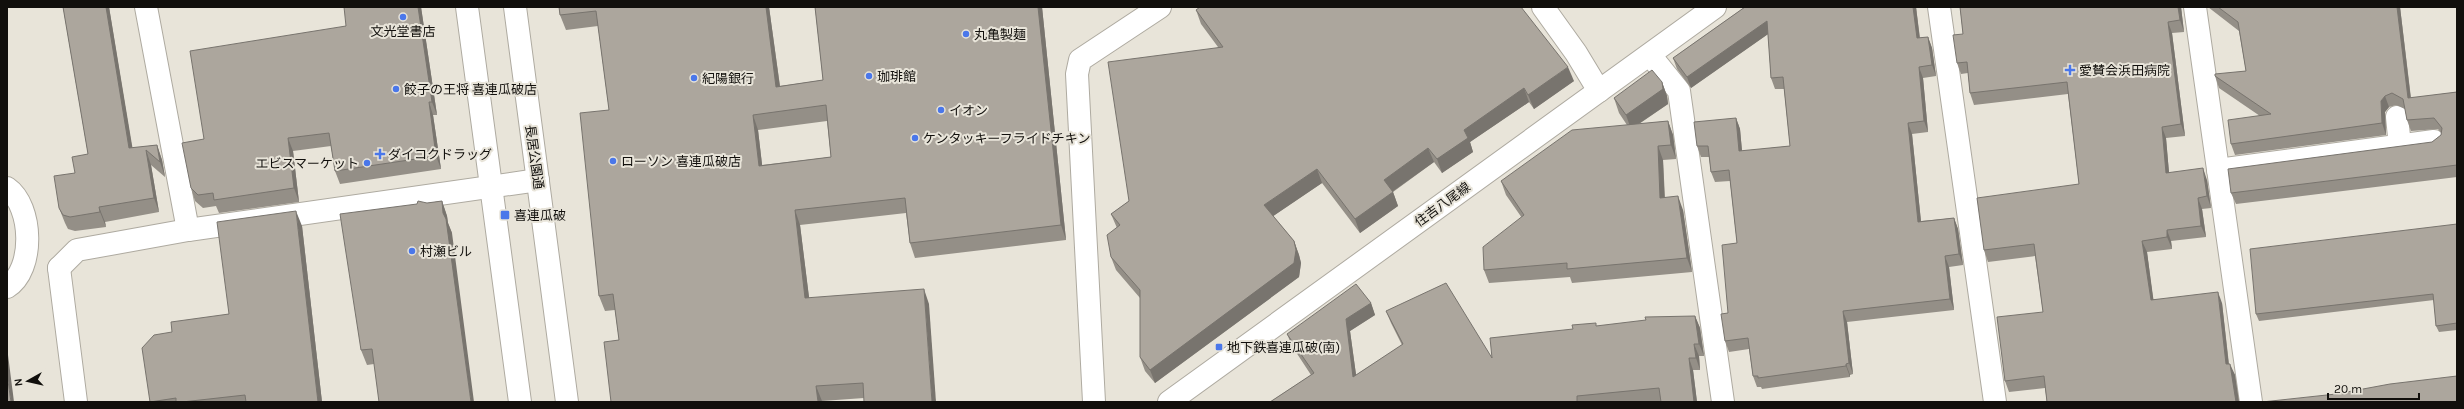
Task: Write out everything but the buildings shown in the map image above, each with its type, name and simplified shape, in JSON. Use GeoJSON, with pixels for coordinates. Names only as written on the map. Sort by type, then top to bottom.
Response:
{"type":"FeatureCollection","features":[{"type":"Feature","properties":{"kind":"street"},"geometry":{"type":"LineString","coordinates":[[146,7],[188,230]]}},
{"type":"Feature","properties":{"kind":"street"},"geometry":{"type":"LineString","coordinates":[[467,7],[520,402]]}},
{"type":"Feature","properties":{"kind":"street","name":"長居公園通"},"geometry":{"type":"LineString","coordinates":[[515,7],[568,402]]}},
{"type":"Feature","properties":{"kind":"street"},"geometry":{"type":"LineString","coordinates":[[1094,402],[1076,74],[1080,60],[1160,7]]}},
{"type":"Feature","properties":{"kind":"street"},"geometry":{"type":"LineString","coordinates":[[1542,7],[1576,53],[1599,91]]}},
{"type":"Feature","properties":{"kind":"street","name":"住吉八尾線"},"geometry":{"type":"LineString","coordinates":[[1169,402],[1716,7]]}},
{"type":"Feature","properties":{"kind":"street"},"geometry":{"type":"LineString","coordinates":[[1939,7],[1995,402]]}},
{"type":"Feature","properties":{"kind":"street"},"geometry":{"type":"LineString","coordinates":[[2194,7],[2251,402]]}},
{"type":"Feature","properties":{"kind":"street"},"geometry":{"type":"LineString","coordinates":[[1650,55],[1679,91],[1723,402]]}},
{"type":"Feature","properties":{"kind":"street"},"geometry":{"type":"LineString","coordinates":[[2397,117],[2400,146]]}},
{"type":"Feature","properties":{"kind":"street"},"geometry":{"type":"LineString","coordinates":[[2218,170],[2434,141]]}},
{"type":"Feature","properties":{"kind":"street"},"geometry":{"type":"LineString","coordinates":[[59,268],[77,250],[188,230],[538,180]]}},
{"type":"Feature","properties":{"kind":"street"},"geometry":{"type":"LineString","coordinates":[[7,188],[23,211],[29,240],[24,264],[7,287]]}},
{"type":"Feature","properties":{"kind":"street"},"geometry":{"type":"LineString","coordinates":[[24,264],[59,268]]}},
{"type":"Feature","properties":{"kind":"street"},"geometry":{"type":"LineString","coordinates":[[59,268],[76,402]]}},
{"type":"Feature","properties":{"kind":"place","name":"文光堂書店"},"geometry":{"type":"Point","coordinates":[403,17]}},
{"type":"Feature","properties":{"kind":"place","name":"丸亀製麺"},"geometry":{"type":"Point","coordinates":[966,34]}},
{"type":"Feature","properties":{"kind":"place","name":"愛賛会浜田病院"},"geometry":{"type":"Point","coordinates":[2070,70]}},
{"type":"Feature","properties":{"kind":"place","name":"珈琲館"},"geometry":{"type":"Point","coordinates":[869,76]}},
{"type":"Feature","properties":{"kind":"place","name":"紀陽銀行"},"geometry":{"type":"Point","coordinates":[694,78]}},
{"type":"Feature","properties":{"kind":"place","name":"餃子の王将 喜連瓜破店"},"geometry":{"type":"Point","coordinates":[396,89]}},
{"type":"Feature","properties":{"kind":"place","name":"イオン"},"geometry":{"type":"Point","coordinates":[941,110]}},
{"type":"Feature","properties":{"kind":"place","name":"ケンタッキーフライドチキン"},"geometry":{"type":"Point","coordinates":[915,138]}},
{"type":"Feature","properties":{"kind":"place","name":"ダイコクドラッグ"},"geometry":{"type":"Point","coordinates":[380,154]}},
{"type":"Feature","properties":{"kind":"place","name":"ローソン 喜連瓜破店"},"geometry":{"type":"Point","coordinates":[613,161]}},
{"type":"Feature","properties":{"kind":"place","name":"エビスマーケット"},"geometry":{"type":"Point","coordinates":[367,163]}},
{"type":"Feature","properties":{"kind":"place","name":"喜連瓜破"},"geometry":{"type":"Point","coordinates":[505,215]}},
{"type":"Feature","properties":{"kind":"place","name":"村瀬ビル"},"geometry":{"type":"Point","coordinates":[412,251]}},
{"type":"Feature","properties":{"kind":"place","name":"地下鉄喜連瓜破(南)"},"geometry":{"type":"Point","coordinates":[1219,347]}}]}
